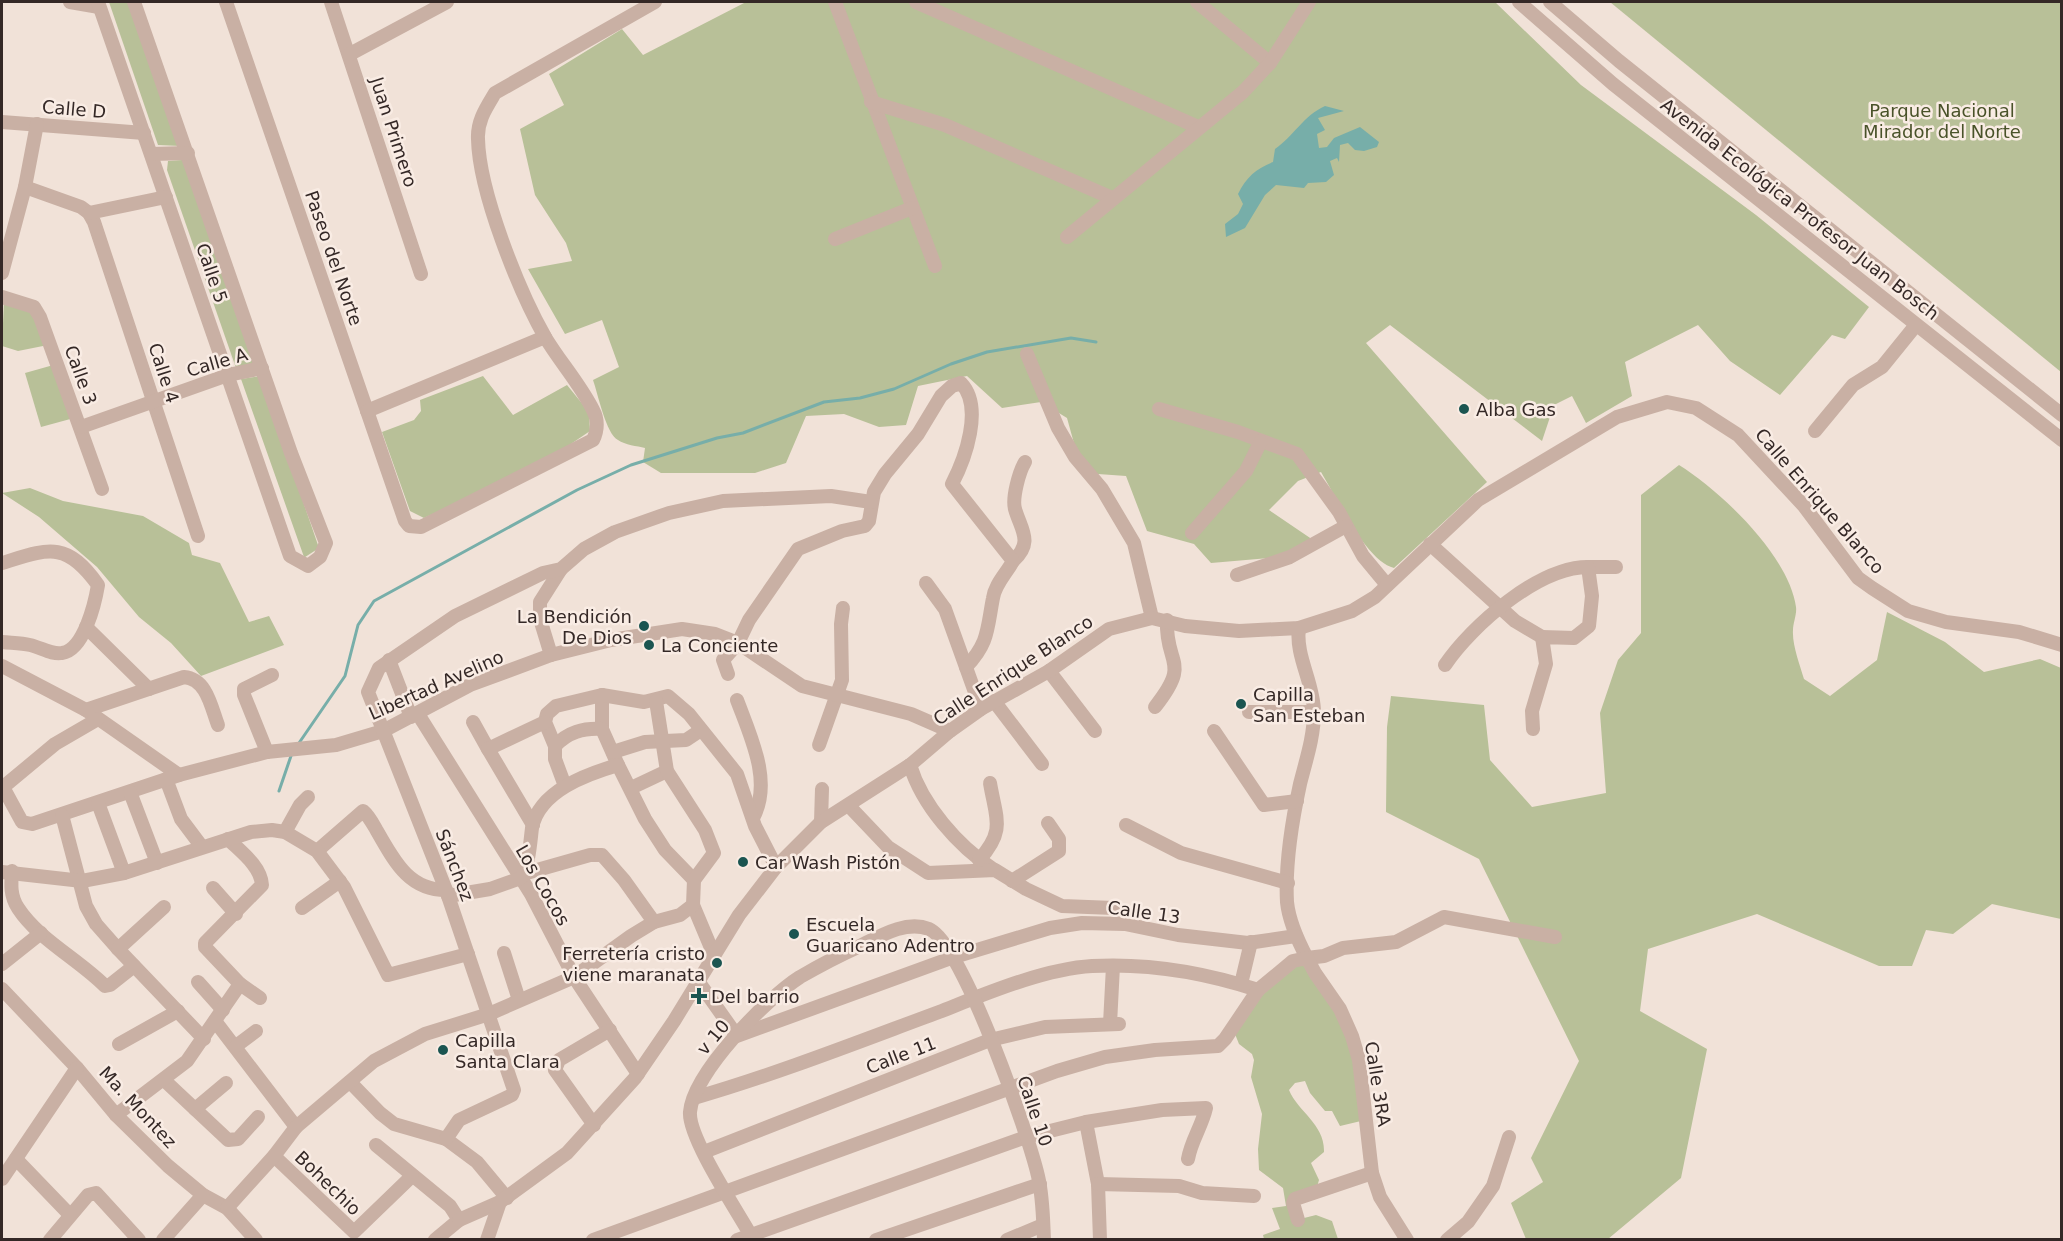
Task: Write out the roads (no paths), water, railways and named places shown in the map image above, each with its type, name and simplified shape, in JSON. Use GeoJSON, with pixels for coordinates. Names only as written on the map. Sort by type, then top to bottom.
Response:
{"type":"FeatureCollection","features":[{"type":"Feature","properties":{"kind":"street"},"geometry":{"type":"LineString","coordinates":[[70,2],[98,4]]}},
{"type":"Feature","properties":{"kind":"street"},"geometry":{"type":"LineString","coordinates":[[134,2],[262,368]]}},
{"type":"Feature","properties":{"kind":"street","name":"Paseo del Norte"},"geometry":{"type":"LineString","coordinates":[[226,2],[409,526],[421,527],[593,440],[597,433],[594,411],[545,337]]}},
{"type":"Feature","properties":{"kind":"street","name":"Juan Primero"},"geometry":{"type":"LineString","coordinates":[[331,2],[421,274]]}},
{"type":"Feature","properties":{"kind":"street"},"geometry":{"type":"LineString","coordinates":[[350,54],[447,2]]}},
{"type":"Feature","properties":{"kind":"street"},"geometry":{"type":"LineString","coordinates":[[367,411],[545,337],[514,273],[484,180],[478,139],[481,116],[495,93],[655,2]]}},
{"type":"Feature","properties":{"kind":"street"},"geometry":{"type":"LineString","coordinates":[[836,2],[871,102],[935,266]]}},
{"type":"Feature","properties":{"kind":"street"},"geometry":{"type":"LineString","coordinates":[[916,2],[1198,127]]}},
{"type":"Feature","properties":{"kind":"street"},"geometry":{"type":"LineString","coordinates":[[1197,2],[1270,63]]}},
{"type":"Feature","properties":{"kind":"street"},"geometry":{"type":"LineString","coordinates":[[1067,237],[1243,92],[1270,63],[1309,2]]}},
{"type":"Feature","properties":{"kind":"street","name":"Avenida Ecológica Profesor Juan Bosch"},"geometry":{"type":"LineString","coordinates":[[1519,2],[1613,84],[2061,440]]}},
{"type":"Feature","properties":{"kind":"street","name":"Avenida Ecológica Profesor Juan Bosch"},"geometry":{"type":"LineString","coordinates":[[1550,2],[1619,61],[2061,415]]}},
{"type":"Feature","properties":{"kind":"street","name":"Calle 5"},"geometry":{"type":"LineString","coordinates":[[98,4],[290,556],[308,566],[320,557],[326,543],[262,368]]}},
{"type":"Feature","properties":{"kind":"street"},"geometry":{"type":"LineString","coordinates":[[871,102],[945,125],[1112,198]]}},
{"type":"Feature","properties":{"kind":"street","name":"Calle D"},"geometry":{"type":"LineString","coordinates":[[2,122],[144,133]]}},
{"type":"Feature","properties":{"kind":"street"},"geometry":{"type":"LineString","coordinates":[[2,273],[25,187],[37,124]]}},
{"type":"Feature","properties":{"kind":"street"},"geometry":{"type":"LineString","coordinates":[[152,154],[188,153]]}},
{"type":"Feature","properties":{"kind":"street"},"geometry":{"type":"LineString","coordinates":[[25,187],[92,217],[166,196]]}},
{"type":"Feature","properties":{"kind":"street"},"geometry":{"type":"LineString","coordinates":[[835,239],[912,208]]}},
{"type":"Feature","properties":{"kind":"street","name":"Calle 4"},"geometry":{"type":"LineString","coordinates":[[92,217],[198,536]]}},
{"type":"Feature","properties":{"kind":"street","name":"Calle 3"},"geometry":{"type":"LineString","coordinates":[[2,297],[34,307],[40,317],[102,489]]}},
{"type":"Feature","properties":{"kind":"street"},"geometry":{"type":"LineString","coordinates":[[1815,431],[1853,386],[1882,366],[1916,325]]}},
{"type":"Feature","properties":{"kind":"street"},"geometry":{"type":"LineString","coordinates":[[1027,354],[1058,428],[1075,457],[1102,489],[1134,543],[1152,618]]}},
{"type":"Feature","properties":{"kind":"street","name":"Calle A"},"geometry":{"type":"LineString","coordinates":[[81,427],[228,375],[262,368]]}},
{"type":"Feature","properties":{"kind":"street"},"geometry":{"type":"LineString","coordinates":[[728,674],[723,660],[738,643],[749,620],[798,549],[842,531],[865,526],[869,521],[871,502],[885,474],[918,434],[941,396],[952,386],[961,383],[966,389],[971,417],[960,469],[952,484],[1013,561]]}},
{"type":"Feature","properties":{"kind":"street","name":"Calle Enrique Blanco"},"geometry":{"type":"LineString","coordinates":[[435,1239],[459,1220],[503,1200],[567,1153],[594,1125],[638,1074],[739,915],[776,867],[821,822],[910,765],[950,731],[981,709],[1049,671],[1100,634],[1142,619],[1152,618],[1185,626],[1239,631],[1299,628],[1352,611],[1375,597],[1478,500],[1617,417],[1667,402],[1696,408],[1738,435],[1804,506],[1858,578],[1908,611],[1946,622],[2019,632],[2061,645]]}},
{"type":"Feature","properties":{"kind":"street"},"geometry":{"type":"LineString","coordinates":[[1159,409],[1297,454],[1316,477],[1364,556],[1387,585]]}},
{"type":"Feature","properties":{"kind":"street"},"geometry":{"type":"LineString","coordinates":[[1192,533],[1246,471],[1261,441]]}},
{"type":"Feature","properties":{"kind":"street"},"geometry":{"type":"LineString","coordinates":[[966,667],[984,643],[993,598],[1000,581],[1023,548],[1023,525],[1015,509],[1014,501],[1025,462]]}},
{"type":"Feature","properties":{"kind":"street"},"geometry":{"type":"LineString","coordinates":[[551,655],[540,619],[540,602],[561,569],[584,549],[615,532],[669,513],[723,501],[831,496],[871,502]]}},
{"type":"Feature","properties":{"kind":"street"},"geometry":{"type":"LineString","coordinates":[[1237,575],[1290,557],[1346,525]]}},
{"type":"Feature","properties":{"kind":"street"},"geometry":{"type":"LineString","coordinates":[[1430,544],[1515,621],[1542,637],[1574,638],[1589,626],[1592,596],[1588,567]]}},
{"type":"Feature","properties":{"kind":"street"},"geometry":{"type":"LineString","coordinates":[[2,562],[47,549],[66,554],[89,573],[98,585],[95,609],[86,627],[69,651],[61,654],[31,645],[2,642]]}},
{"type":"Feature","properties":{"kind":"street"},"geometry":{"type":"LineString","coordinates":[[1445,665],[1501,606],[1520,591],[1558,571],[1588,567],[1616,567]]}},
{"type":"Feature","properties":{"kind":"street"},"geometry":{"type":"LineString","coordinates":[[389,660],[455,616],[543,573],[561,569]]}},
{"type":"Feature","properties":{"kind":"street"},"geometry":{"type":"LineString","coordinates":[[926,583],[945,609],[981,709]]}},
{"type":"Feature","properties":{"kind":"street"},"geometry":{"type":"LineString","coordinates":[[819,745],[842,680],[843,608]]}},
{"type":"Feature","properties":{"kind":"street"},"geometry":{"type":"LineString","coordinates":[[1155,707],[1169,690],[1177,667],[1167,634],[1167,620]]}},
{"type":"Feature","properties":{"kind":"street"},"geometry":{"type":"LineString","coordinates":[[86,627],[149,689]]}},
{"type":"Feature","properties":{"kind":"street","name":"Calle 3RA"},"geometry":{"type":"LineString","coordinates":[[1299,628],[1298,646],[1311,685],[1314,712],[1308,759],[1297,801],[1287,904],[1296,936],[1314,974],[1340,1010],[1352,1035],[1359,1060],[1372,1173],[1380,1197],[1407,1239]]}},
{"type":"Feature","properties":{"kind":"street","name":"Libertad Avelino"},"geometry":{"type":"LineString","coordinates":[[2,788],[22,822],[32,824],[173,777],[267,752],[308,750],[336,745],[383,731],[470,685],[551,655],[611,640],[682,629],[715,634],[738,643],[802,686],[911,714],[950,731]]}},
{"type":"Feature","properties":{"kind":"street"},"geometry":{"type":"LineString","coordinates":[[1533,729],[1532,711],[1546,664],[1542,637]]}},
{"type":"Feature","properties":{"kind":"street","name":"Los Cocos"},"geometry":{"type":"LineString","coordinates":[[389,660],[414,716],[522,876],[574,977],[638,1074]]}},
{"type":"Feature","properties":{"kind":"street","name":"Sánchez"},"geometry":{"type":"LineString","coordinates":[[389,660],[379,668],[369,692],[447,893],[514,1090],[512,1095],[459,1120],[446,1139]]}},
{"type":"Feature","properties":{"kind":"street"},"geometry":{"type":"LineString","coordinates":[[2,666],[86,710],[173,777],[181,819],[202,847]]}},
{"type":"Feature","properties":{"kind":"street"},"geometry":{"type":"LineString","coordinates":[[1049,671],[1095,731]]}},
{"type":"Feature","properties":{"kind":"street"},"geometry":{"type":"LineString","coordinates":[[267,752],[244,695],[244,689],[272,675]]}},
{"type":"Feature","properties":{"kind":"street"},"geometry":{"type":"LineString","coordinates":[[86,710],[184,677],[198,680],[218,725]]}},
{"type":"Feature","properties":{"kind":"street"},"geometry":{"type":"LineString","coordinates":[[602,694],[602,729],[618,765],[645,819],[665,850],[694,880]]}},
{"type":"Feature","properties":{"kind":"street"},"geometry":{"type":"LineString","coordinates":[[488,749],[546,718],[556,706],[602,694],[616,699],[656,701],[668,696],[677,701],[737,774],[753,818],[776,867]]}},
{"type":"Feature","properties":{"kind":"street"},"geometry":{"type":"LineString","coordinates":[[737,700],[760,770],[758,810],[753,818]]}},
{"type":"Feature","properties":{"kind":"street"},"geometry":{"type":"LineString","coordinates":[[656,701],[660,742],[667,771],[705,830],[714,853],[694,880],[693,905],[714,955]]}},
{"type":"Feature","properties":{"kind":"street"},"geometry":{"type":"LineString","coordinates":[[994,701],[1042,764]]}},
{"type":"Feature","properties":{"kind":"street"},"geometry":{"type":"LineString","coordinates":[[1249,712],[1314,712]]}},
{"type":"Feature","properties":{"kind":"street"},"geometry":{"type":"LineString","coordinates":[[546,718],[555,746],[555,759],[565,786]]}},
{"type":"Feature","properties":{"kind":"street"},"geometry":{"type":"LineString","coordinates":[[2,788],[55,744],[98,719]]}},
{"type":"Feature","properties":{"kind":"street"},"geometry":{"type":"LineString","coordinates":[[473,722],[533,825]]}},
{"type":"Feature","properties":{"kind":"street"},"geometry":{"type":"LineString","coordinates":[[555,746],[563,737],[575,732],[588,728],[602,729]]}},
{"type":"Feature","properties":{"kind":"street"},"geometry":{"type":"LineString","coordinates":[[613,752],[645,742],[686,740],[701,730]]}},
{"type":"Feature","properties":{"kind":"street"},"geometry":{"type":"LineString","coordinates":[[1214,731],[1264,805],[1297,801]]}},
{"type":"Feature","properties":{"kind":"street"},"geometry":{"type":"LineString","coordinates":[[522,876],[533,825],[547,801],[565,786],[618,765]]}},
{"type":"Feature","properties":{"kind":"street"},"geometry":{"type":"LineString","coordinates":[[910,765],[915,781],[924,794],[958,839],[979,860],[1012,881],[1062,906],[1119,910],[1125,924]]}},
{"type":"Feature","properties":{"kind":"street"},"geometry":{"type":"LineString","coordinates":[[631,788],[667,771]]}},
{"type":"Feature","properties":{"kind":"street"},"geometry":{"type":"LineString","coordinates":[[979,860],[996,836],[997,826],[990,783]]}},
{"type":"Feature","properties":{"kind":"street"},"geometry":{"type":"LineString","coordinates":[[821,822],[822,789]]}},
{"type":"Feature","properties":{"kind":"street"},"geometry":{"type":"LineString","coordinates":[[130,792],[157,863]]}},
{"type":"Feature","properties":{"kind":"street"},"geometry":{"type":"LineString","coordinates":[[285,832],[300,805],[308,797]]}},
{"type":"Feature","properties":{"kind":"street"},"geometry":{"type":"LineString","coordinates":[[98,803],[124,873]]}},
{"type":"Feature","properties":{"kind":"street"},"geometry":{"type":"LineString","coordinates":[[849,806],[888,847],[928,873],[994,870]]}},
{"type":"Feature","properties":{"kind":"street"},"geometry":{"type":"LineString","coordinates":[[318,851],[363,811],[393,859],[413,880],[428,890],[447,893],[490,889],[522,876],[590,855],[602,855],[624,880],[654,922]]}},
{"type":"Feature","properties":{"kind":"street"},"geometry":{"type":"LineString","coordinates":[[62,815],[90,915],[118,949],[204,1038]]}},
{"type":"Feature","properties":{"kind":"street"},"geometry":{"type":"LineString","coordinates":[[1012,881],[1059,851],[1059,839],[1048,823]]}},
{"type":"Feature","properties":{"kind":"street"},"geometry":{"type":"LineString","coordinates":[[1126,825],[1181,853],[1288,883]]}},
{"type":"Feature","properties":{"kind":"street"},"geometry":{"type":"LineString","coordinates":[[134,966],[110,985],[105,986],[79,962],[41,933],[17,907],[7,872],[82,880],[124,873],[250,832],[272,830],[285,832],[318,851],[340,881],[388,975],[468,954]]}},
{"type":"Feature","properties":{"kind":"street"},"geometry":{"type":"LineString","coordinates":[[228,839],[253,864],[261,878],[262,885],[205,943],[205,947],[240,984],[260,998]]}},
{"type":"Feature","properties":{"kind":"street"},"geometry":{"type":"LineString","coordinates":[[302,908],[340,881]]}},
{"type":"Feature","properties":{"kind":"street"},"geometry":{"type":"LineString","coordinates":[[213,888],[236,914]]}},
{"type":"Feature","properties":{"kind":"street"},"geometry":{"type":"LineString","coordinates":[[227,1208],[274,1156],[296,1127],[374,1061],[425,1034],[489,1014],[574,977],[654,922],[680,915],[693,905]]}},
{"type":"Feature","properties":{"kind":"street"},"geometry":{"type":"LineString","coordinates":[[118,949],[164,907]]}},
{"type":"Feature","properties":{"kind":"street"},"geometry":{"type":"LineString","coordinates":[[593,1239],[1010,1090],[1057,1071],[1105,1057],[1218,1046],[1226,1039],[1258,990],[1293,961],[1324,956],[1343,948],[1396,942],[1444,917],[1555,937]]}},
{"type":"Feature","properties":{"kind":"street","name":"Calle 13"},"geometry":{"type":"LineString","coordinates":[[737,1036],[954,957],[1035,931],[1082,923],[1125,924],[1178,935],[1251,942],[1296,936]]}},
{"type":"Feature","properties":{"kind":"street","name":"v 10"},"geometry":{"type":"LineString","coordinates":[[748,1238],[725,1190],[694,1135],[690,1112],[694,1098],[715,1060],[737,1036],[772,999],[800,978],[887,932],[911,926],[930,929],[942,940],[954,957],[973,998]]}},
{"type":"Feature","properties":{"kind":"street"},"geometry":{"type":"LineString","coordinates":[[2,964],[41,933]]}},
{"type":"Feature","properties":{"kind":"street"},"geometry":{"type":"LineString","coordinates":[[1241,984],[1251,942]]}},
{"type":"Feature","properties":{"kind":"street"},"geometry":{"type":"LineString","coordinates":[[504,953],[519,1000]]}},
{"type":"Feature","properties":{"kind":"street"},"geometry":{"type":"LineString","coordinates":[[694,1098],[751,1082],[973,998],[1059,972],[1090,966],[1177,971],[1241,984],[1258,990]]}},
{"type":"Feature","properties":{"kind":"street","name":"Calle 11"},"geometry":{"type":"LineString","coordinates":[[704,1152],[990,1040],[1045,1027],[1115,1024],[1113,966]]}},
{"type":"Feature","properties":{"kind":"street"},"geometry":{"type":"LineString","coordinates":[[698,981],[737,1036]]}},
{"type":"Feature","properties":{"kind":"street"},"geometry":{"type":"LineString","coordinates":[[198,982],[236,1046],[296,1127]]}},
{"type":"Feature","properties":{"kind":"street"},"geometry":{"type":"LineString","coordinates":[[116,1115],[187,1061],[240,984]]}},
{"type":"Feature","properties":{"kind":"street","name":"Ma. Montez"},"geometry":{"type":"LineString","coordinates":[[2,989],[77,1068],[116,1115],[168,1166],[203,1195],[227,1208],[256,1239]]}},
{"type":"Feature","properties":{"kind":"street","name":"Calle 10"},"geometry":{"type":"LineString","coordinates":[[973,998],[1026,1137],[1040,1184],[1044,1232]]}},
{"type":"Feature","properties":{"kind":"street"},"geometry":{"type":"LineString","coordinates":[[119,1044],[178,1011]]}},
{"type":"Feature","properties":{"kind":"street"},"geometry":{"type":"LineString","coordinates":[[594,1125],[555,1070],[559,1060],[610,1030]]}},
{"type":"Feature","properties":{"kind":"street"},"geometry":{"type":"LineString","coordinates":[[236,1046],[256,1031]]}},
{"type":"Feature","properties":{"kind":"street"},"geometry":{"type":"LineString","coordinates":[[2,1179],[77,1068]]}},
{"type":"Feature","properties":{"kind":"street"},"geometry":{"type":"LineString","coordinates":[[164,1080],[228,1140],[233,1141],[258,1118]]}},
{"type":"Feature","properties":{"kind":"street"},"geometry":{"type":"LineString","coordinates":[[350,1082],[394,1124],[446,1139],[477,1162],[503,1200],[487,1239]]}},
{"type":"Feature","properties":{"kind":"street"},"geometry":{"type":"LineString","coordinates":[[195,1109],[225,1083]]}},
{"type":"Feature","properties":{"kind":"street"},"geometry":{"type":"LineString","coordinates":[[748,1238],[1026,1137],[1086,1122],[1162,1110],[1206,1108],[1203,1125],[1190,1148],[1188,1159]]}},
{"type":"Feature","properties":{"kind":"street"},"geometry":{"type":"LineString","coordinates":[[1086,1122],[1098,1184],[1100,1239]]}},
{"type":"Feature","properties":{"kind":"street"},"geometry":{"type":"LineString","coordinates":[[1447,1239],[1468,1222],[1493,1186],[1509,1137]]}},
{"type":"Feature","properties":{"kind":"street"},"geometry":{"type":"LineString","coordinates":[[376,1145],[450,1206],[459,1220]]}},
{"type":"Feature","properties":{"kind":"street","name":"Bohechio"},"geometry":{"type":"LineString","coordinates":[[274,1156],[351,1231],[357,1231],[412,1176]]}},
{"type":"Feature","properties":{"kind":"street"},"geometry":{"type":"LineString","coordinates":[[16,1159],[69,1214]]}},
{"type":"Feature","properties":{"kind":"street"},"geometry":{"type":"LineString","coordinates":[[1298,1220],[1293,1203],[1295,1198],[1372,1173]]}},
{"type":"Feature","properties":{"kind":"street"},"geometry":{"type":"LineString","coordinates":[[876,1239],[1040,1184]]}},
{"type":"Feature","properties":{"kind":"street"},"geometry":{"type":"LineString","coordinates":[[1098,1184],[1179,1186],[1202,1193],[1254,1196]]}},
{"type":"Feature","properties":{"kind":"street"},"geometry":{"type":"LineString","coordinates":[[50,1239],[69,1214],[88,1195],[96,1193],[139,1239]]}},
{"type":"Feature","properties":{"kind":"street"},"geometry":{"type":"LineString","coordinates":[[163,1239],[203,1195]]}},
{"type":"Feature","properties":{"kind":"street"},"geometry":{"type":"LineString","coordinates":[[1007,1239],[1044,1232]]}},
{"type":"Feature","properties":{"kind":"water"},"geometry":{"type":"Polygon","coordinates":[[[1325,106],[1344,111],[1318,118],[1325,130],[1317,134],[1319,148],[1327,147],[1334,138],[1360,127],[1379,142],[1377,147],[1364,151],[1355,150],[1348,143],[1340,145],[1339,162],[1337,158],[1330,161],[1334,175],[1326,182],[1308,183],[1304,188],[1276,185],[1265,195],[1245,228],[1226,237],[1225,224],[1238,214],[1243,204],[1238,194],[1248,178],[1257,170],[1273,162],[1275,149],[1311,115],[1325,106]]]}},
{"type":"Feature","properties":{"kind":"waterway"},"geometry":{"type":"LineString","coordinates":[[299,743],[345,676],[358,625],[374,601],[577,490],[631,465],[717,438],[743,433],[824,402],[860,398],[894,389],[951,364],[987,352],[1071,338],[1096,342]]}},
{"type":"Feature","properties":{"kind":"waterway"},"geometry":{"type":"LineString","coordinates":[[279,791],[292,753]]}},
{"type":"Feature","properties":{"kind":"place","name":"Alba Gas"},"geometry":{"type":"Point","coordinates":[1464,409]}},
{"type":"Feature","properties":{"kind":"place","name":"La Bendición De Dios"},"geometry":{"type":"Point","coordinates":[644,626]}},
{"type":"Feature","properties":{"kind":"place","name":"La Conciente"},"geometry":{"type":"Point","coordinates":[649,645]}},
{"type":"Feature","properties":{"kind":"place","name":"Capilla San Esteban"},"geometry":{"type":"Point","coordinates":[1241,704]}},
{"type":"Feature","properties":{"kind":"place","name":"Car Wash Pistón"},"geometry":{"type":"Point","coordinates":[743,862]}},
{"type":"Feature","properties":{"kind":"place","name":"Escuela Guaricano Adentro"},"geometry":{"type":"Point","coordinates":[794,934]}},
{"type":"Feature","properties":{"kind":"place","name":"Ferretería cristo viene maranata"},"geometry":{"type":"Point","coordinates":[717,963]}},
{"type":"Feature","properties":{"kind":"place","name":"Del barrio"},"geometry":{"type":"Point","coordinates":[699,996]}},
{"type":"Feature","properties":{"kind":"place","name":"Capilla Santa Clara"},"geometry":{"type":"Point","coordinates":[443,1050]}},
{"type":"Feature","properties":{"kind":"park label","name":"Parque Nacional Mirador del Norte"},"geometry":{"type":"Point","coordinates":[1942,120]}}]}
